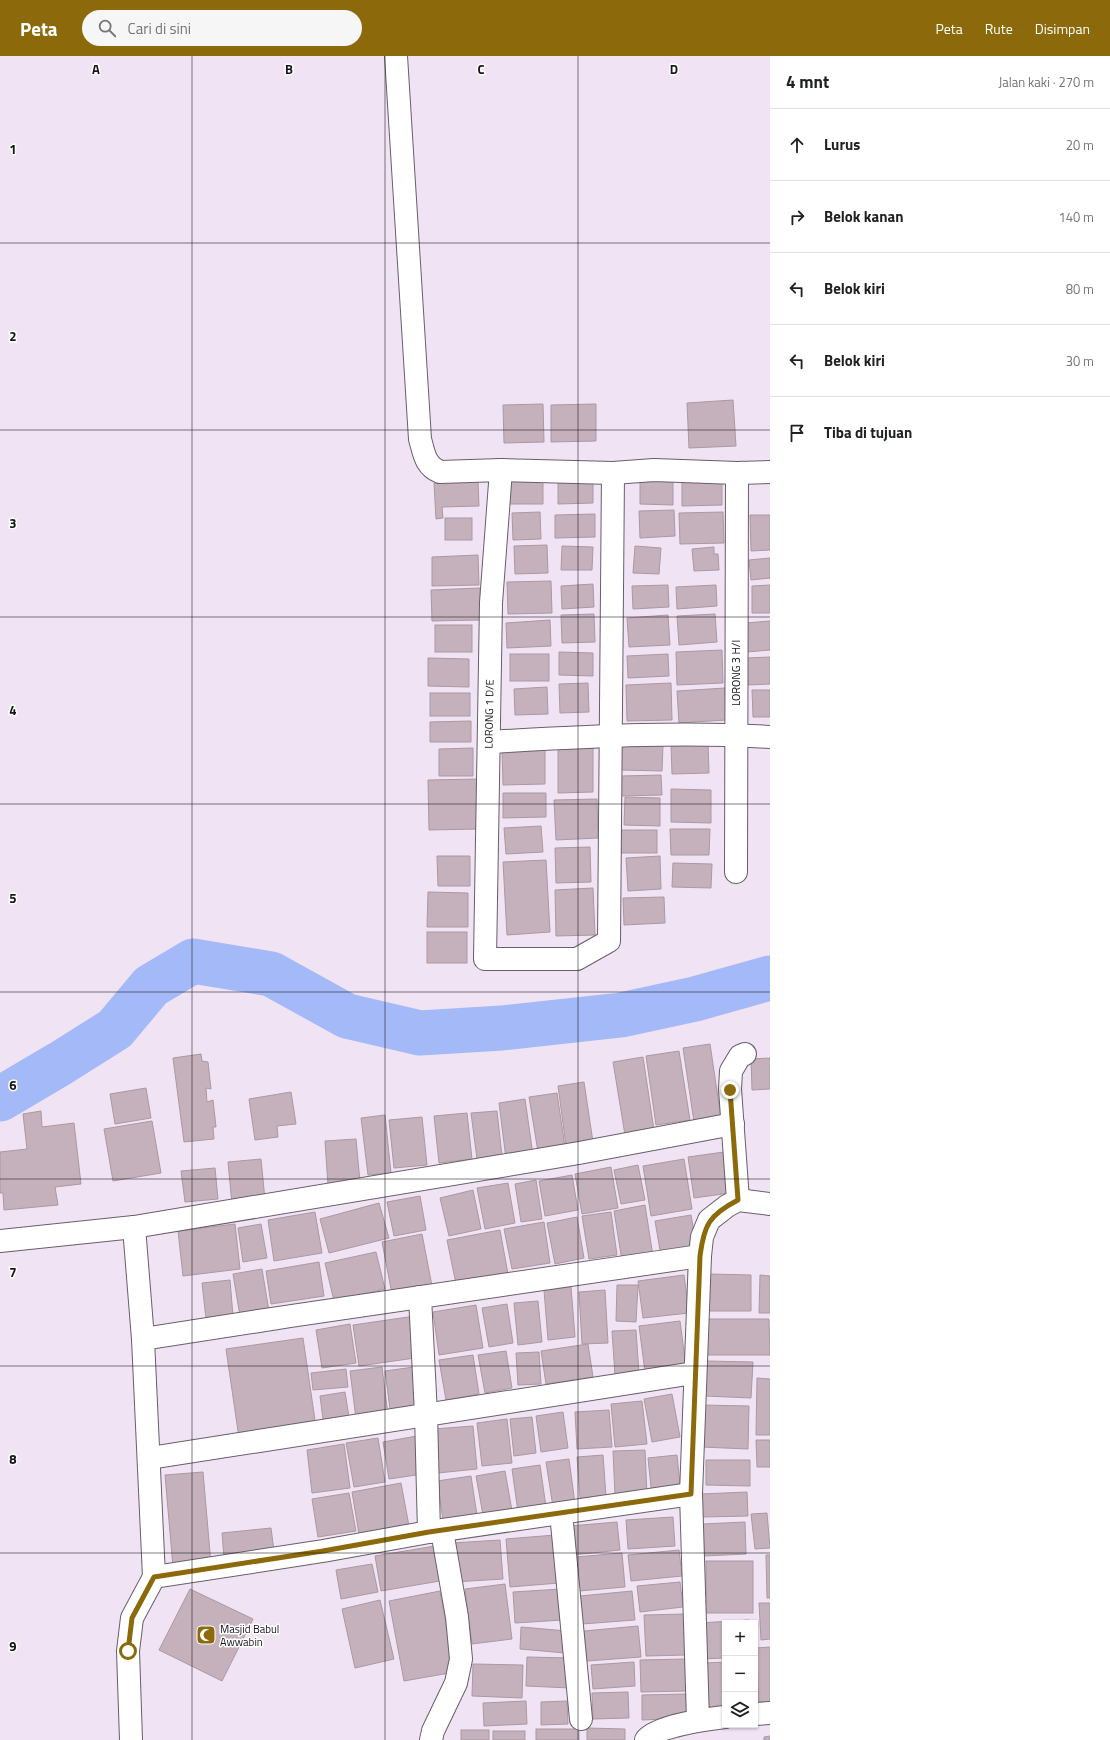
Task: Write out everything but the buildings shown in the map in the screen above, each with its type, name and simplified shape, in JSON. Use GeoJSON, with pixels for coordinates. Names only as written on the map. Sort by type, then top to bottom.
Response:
{"type":"FeatureCollection","features":[{"type":"Feature","properties":{"kind":"street"},"geometry":{"type":"LineString","coordinates":[[396,56],[420,439],[425,460],[434,469],[440,472],[501,470],[613,473],[654,470],[737,473],[770,472]]}},
{"type":"Feature","properties":{"kind":"street","name":"LORONG 1 D/E"},"geometry":{"type":"LineString","coordinates":[[501,470],[491,603],[485,959],[577,959],[609,941],[611,735]]}},
{"type":"Feature","properties":{"kind":"street"},"geometry":{"type":"LineString","coordinates":[[611,735],[613,473]]}},
{"type":"Feature","properties":{"kind":"street","name":"LORONG 3 H/I"},"geometry":{"type":"LineString","coordinates":[[736,872],[737,473]]}},
{"type":"Feature","properties":{"kind":"street"},"geometry":{"type":"LineString","coordinates":[[489,742],[611,735],[736,735],[770,737]]}},
{"type":"Feature","properties":{"kind":"street"},"geometry":{"type":"LineString","coordinates":[[738,1200],[730,1090],[731,1071],[740,1056],[745,1054]]}},
{"type":"Feature","properties":{"kind":"street"},"geometry":{"type":"LineString","coordinates":[[0,1241],[134,1227],[579,1154],[733,1124]]}},
{"type":"Feature","properties":{"kind":"street"},"geometry":{"type":"LineString","coordinates":[[698,1720],[691,1494],[694,1373],[702,1237],[710,1220],[727,1206],[738,1200],[770,1204]]}},
{"type":"Feature","properties":{"kind":"street"},"geometry":{"type":"LineString","coordinates":[[132,1740],[128,1651],[132,1618],[154,1577],[150,1458],[134,1227]]}},
{"type":"Feature","properties":{"kind":"street"},"geometry":{"type":"LineString","coordinates":[[143,1340],[420,1297],[700,1256]]}},
{"type":"Feature","properties":{"kind":"street"},"geometry":{"type":"LineString","coordinates":[[420,1297],[426,1414],[435,1532],[456,1617],[461,1659],[456,1683],[433,1731],[431,1740]]}},
{"type":"Feature","properties":{"kind":"street"},"geometry":{"type":"LineString","coordinates":[[150,1458],[694,1373]]}},
{"type":"Feature","properties":{"kind":"street"},"geometry":{"type":"LineString","coordinates":[[154,1577],[435,1532],[691,1494]]}},
{"type":"Feature","properties":{"kind":"street"},"geometry":{"type":"LineString","coordinates":[[561,1513],[582,1719]]}},
{"type":"Feature","properties":{"kind":"street"},"geometry":{"type":"LineString","coordinates":[[758,1714],[770,1712]]}},
{"type":"Feature","properties":{"kind":"street"},"geometry":{"type":"LineString","coordinates":[[646,1740],[648,1737],[663,1730],[698,1720],[722,1717]]}},
{"type":"Feature","properties":{"kind":"waterway"},"geometry":{"type":"LineString","coordinates":[[0,1099],[115,1029],[151,986],[193,961],[271,974],[347,1016],[420,1033],[502,1028],[621,1015],[695,999],[770,978]]}},
{"type":"Feature","properties":{"kind":"place","name":"Masjid Babul Awwabin"},"geometry":{"type":"Point","coordinates":[206,1635]}},
{"type":"Feature","properties":{"kind":"route"},"geometry":{"type":"LineString","coordinates":[[128,1651],[132,1618],[154,1577],[323,1551],[429,1532],[691,1494],[694,1373],[702,1237],[710,1220],[718,1212],[738,1200],[730,1090]]}}]}
